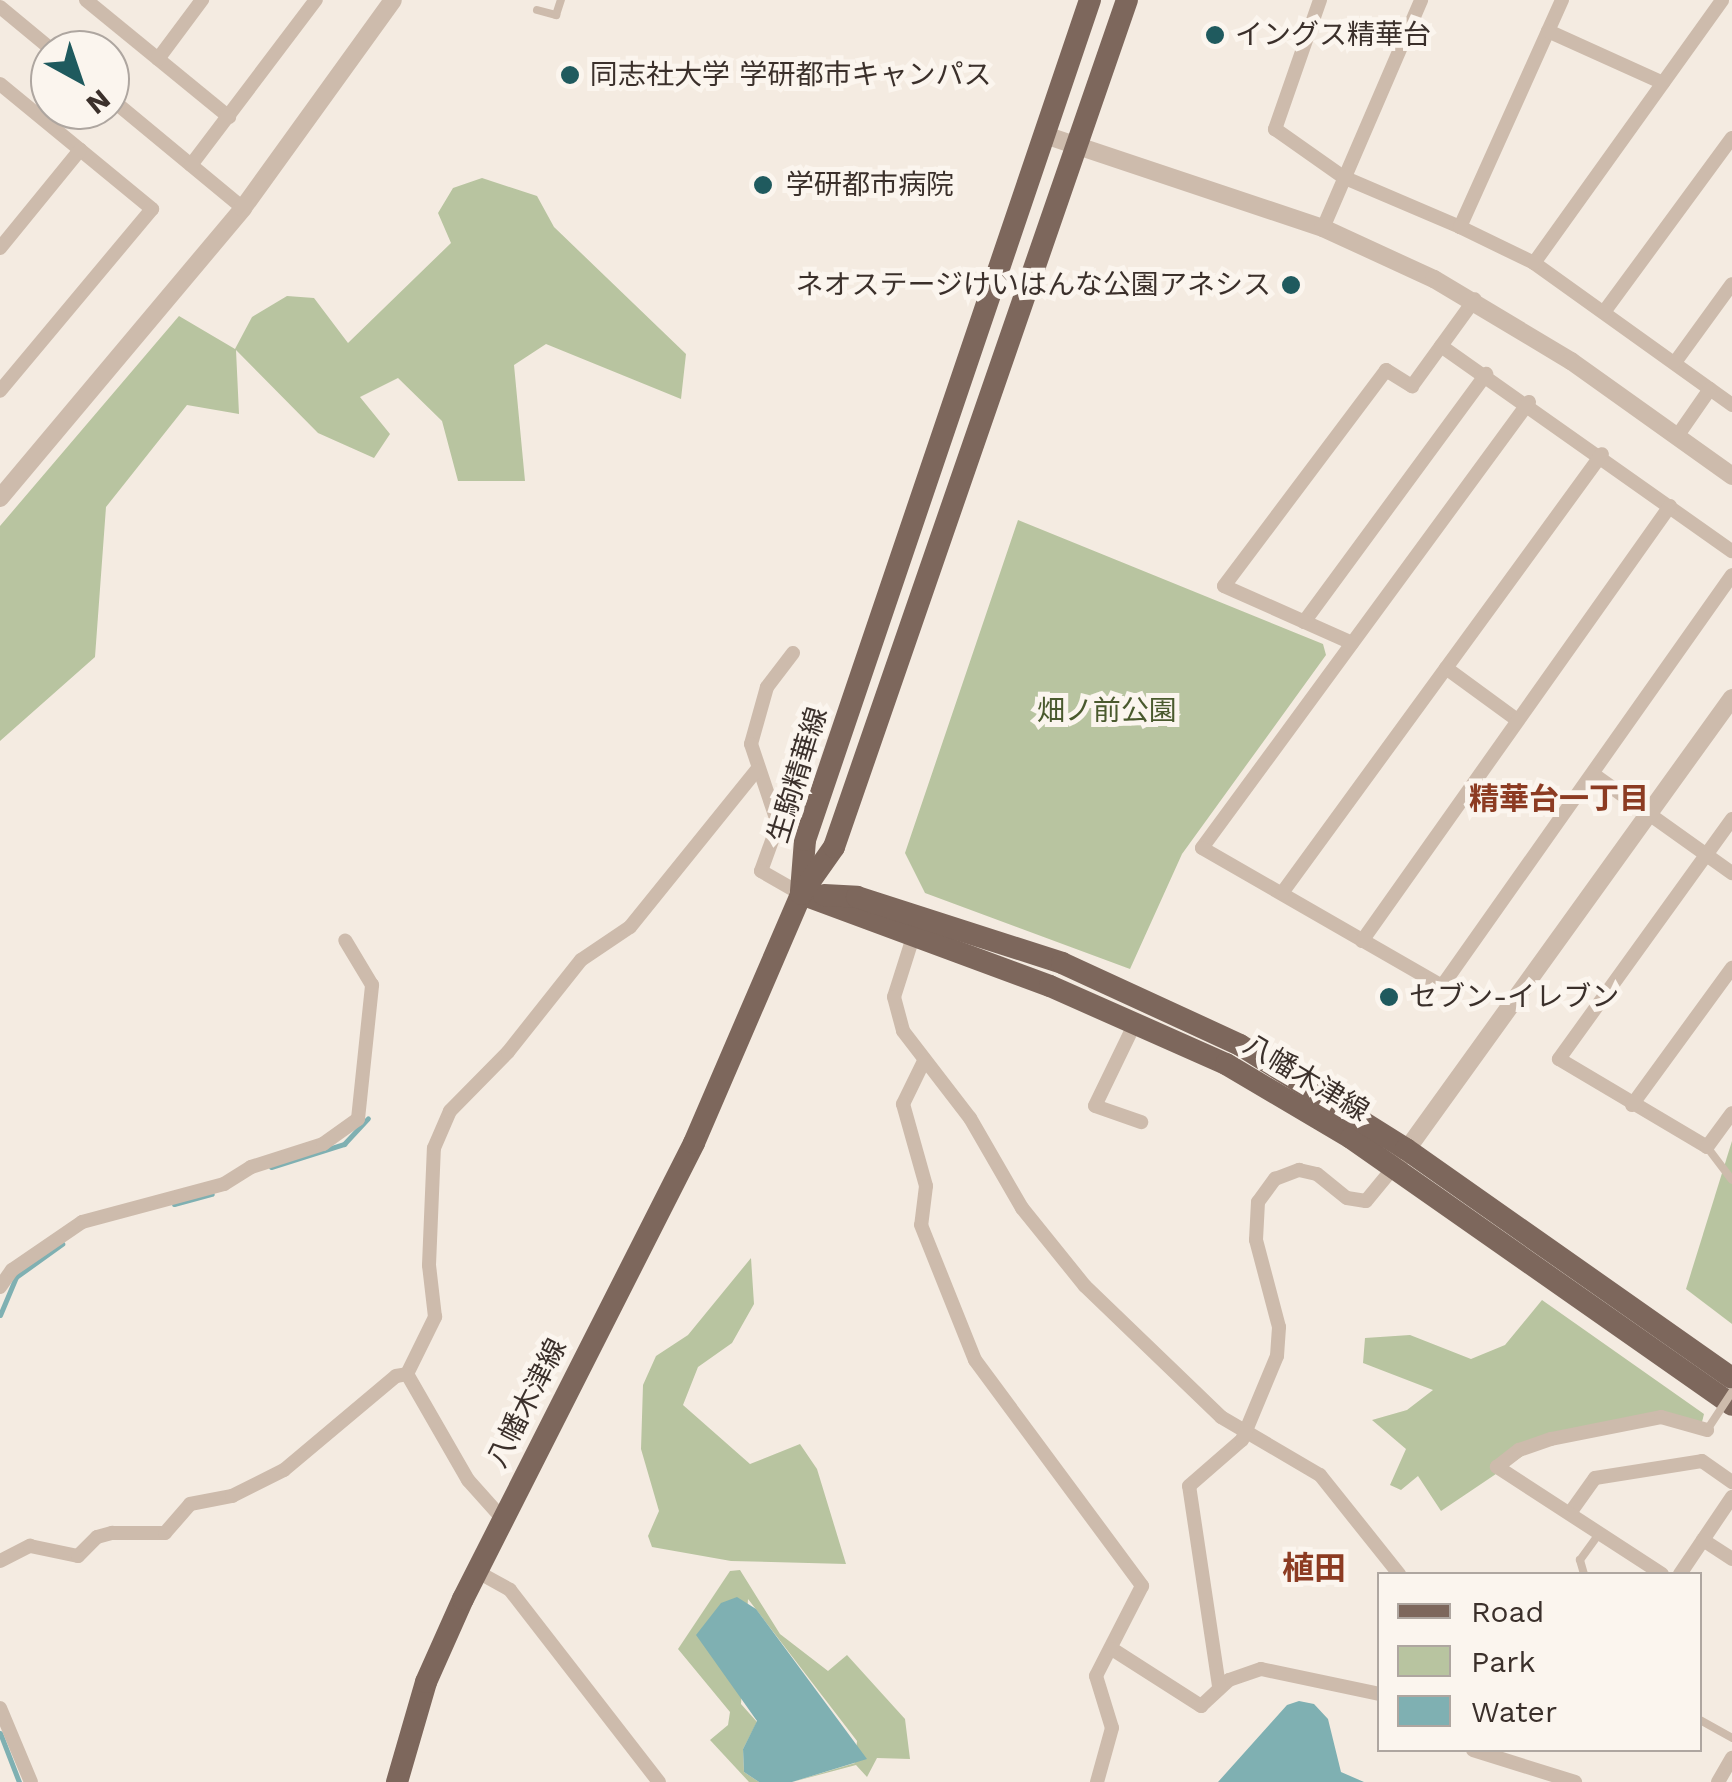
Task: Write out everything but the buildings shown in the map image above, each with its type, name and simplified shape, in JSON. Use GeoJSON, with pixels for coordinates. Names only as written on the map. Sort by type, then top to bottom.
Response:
{"type":"FeatureCollection","features":[{"type":"Feature","properties":{"kind":"main road","name":"生駒精華線"},"geometry":{"type":"LineString","coordinates":[[801,894],[805,840],[1090,0]]}},
{"type":"Feature","properties":{"kind":"main road","name":"生駒精華線"},"geometry":{"type":"LineString","coordinates":[[801,894],[834,847],[1127,0]]}},
{"type":"Feature","properties":{"kind":"main road","name":"八幡木津線"},"geometry":{"type":"LineString","coordinates":[[801,894],[1136,1021],[1226,1064],[1400,1158],[1732,1404]]}},
{"type":"Feature","properties":{"kind":"main road","name":"八幡木津線"},"geometry":{"type":"LineString","coordinates":[[801,894],[857,896],[1097,978],[1240,1046],[1400,1158],[1732,1378]]}},
{"type":"Feature","properties":{"kind":"main road","name":"八幡木津線"},"geometry":{"type":"LineString","coordinates":[[397,1782],[426,1682],[476,1571],[694,1143],[801,894]]}},
{"type":"Feature","properties":{"kind":"street"},"geometry":{"type":"LineString","coordinates":[[86,0],[229,117]]}},
{"type":"Feature","properties":{"kind":"street"},"geometry":{"type":"LineString","coordinates":[[158,58],[202,0]]}},
{"type":"Feature","properties":{"kind":"street"},"geometry":{"type":"LineString","coordinates":[[191,165],[316,0]]}},
{"type":"Feature","properties":{"kind":"street"},"geometry":{"type":"LineString","coordinates":[[0,498],[244,208],[394,0]]}},
{"type":"Feature","properties":{"kind":"street"},"geometry":{"type":"LineString","coordinates":[[1320,0],[1275,129],[1344,176],[1534,263],[1732,405]]}},
{"type":"Feature","properties":{"kind":"street"},"geometry":{"type":"LineString","coordinates":[[1323,228],[1421,0]]}},
{"type":"Feature","properties":{"kind":"street"},"geometry":{"type":"LineString","coordinates":[[1460,227],[1562,0]]}},
{"type":"Feature","properties":{"kind":"street"},"geometry":{"type":"LineString","coordinates":[[1534,263],[1716,2]]}},
{"type":"Feature","properties":{"kind":"street"},"geometry":{"type":"LineString","coordinates":[[0,7],[30,32]]}},
{"type":"Feature","properties":{"kind":"street"},"geometry":{"type":"LineString","coordinates":[[1548,31],[1663,83]]}},
{"type":"Feature","properties":{"kind":"street"},"geometry":{"type":"LineString","coordinates":[[0,391],[152,208],[3,92]]}},
{"type":"Feature","properties":{"kind":"street"},"geometry":{"type":"LineString","coordinates":[[130,115],[244,208]]}},
{"type":"Feature","properties":{"kind":"street"},"geometry":{"type":"LineString","coordinates":[[1046,136],[1323,228],[1475,300],[1678,435],[1732,476]]}},
{"type":"Feature","properties":{"kind":"street"},"geometry":{"type":"LineString","coordinates":[[1604,312],[1732,138]]}},
{"type":"Feature","properties":{"kind":"street"},"geometry":{"type":"LineString","coordinates":[[0,248],[80,150]]}},
{"type":"Feature","properties":{"kind":"street"},"geometry":{"type":"LineString","coordinates":[[1676,362],[1732,284]]}},
{"type":"Feature","properties":{"kind":"street"},"geometry":{"type":"LineString","coordinates":[[1352,643],[1224,586],[1386,370],[1412,386],[1475,300]]}},
{"type":"Feature","properties":{"kind":"street"},"geometry":{"type":"LineString","coordinates":[[1442,346],[1529,402],[1732,551]]}},
{"type":"Feature","properties":{"kind":"street"},"geometry":{"type":"LineString","coordinates":[[1304,622],[1486,374]]}},
{"type":"Feature","properties":{"kind":"street"},"geometry":{"type":"LineString","coordinates":[[1678,435],[1710,389]]}},
{"type":"Feature","properties":{"kind":"street"},"geometry":{"type":"LineString","coordinates":[[1529,402],[1202,848],[1442,986],[1732,575]]}},
{"type":"Feature","properties":{"kind":"street"},"geometry":{"type":"LineString","coordinates":[[1282,893],[1602,454]]}},
{"type":"Feature","properties":{"kind":"street"},"geometry":{"type":"LineString","coordinates":[[1362,941],[1670,506]]}},
{"type":"Feature","properties":{"kind":"street"},"geometry":{"type":"LineString","coordinates":[[794,653],[767,686],[751,744],[756,771],[778,824],[761,871],[801,894]]}},
{"type":"Feature","properties":{"kind":"street"},"geometry":{"type":"LineString","coordinates":[[1446,668],[1518,720]]}},
{"type":"Feature","properties":{"kind":"street"},"geometry":{"type":"LineString","coordinates":[[1220,1686],[1189,1486],[1246,1433],[1280,1336],[1256,1240],[1262,1194],[1283,1173],[1299,1170],[1360,1202],[1375,1195],[1732,698]]}},
{"type":"Feature","properties":{"kind":"street"},"geometry":{"type":"LineString","coordinates":[[407,1374],[435,1317],[430,1200],[434,1148],[450,1111],[508,1052],[580,960],[630,927],[756,771]]}},
{"type":"Feature","properties":{"kind":"street"},"geometry":{"type":"LineString","coordinates":[[1593,774],[1732,873]]}},
{"type":"Feature","properties":{"kind":"street"},"geometry":{"type":"LineString","coordinates":[[1732,819],[1559,1058],[1707,1147],[1732,1112]]}},
{"type":"Feature","properties":{"kind":"street"},"geometry":{"type":"LineString","coordinates":[[914,934],[894,998],[903,1031],[970,1118],[1022,1208],[1085,1286],[1200,1398],[1246,1433],[1320,1475],[1398,1572]]}},
{"type":"Feature","properties":{"kind":"street"},"geometry":{"type":"LineString","coordinates":[[0,1287],[12,1270],[82,1222],[224,1184],[251,1168],[323,1144],[358,1119],[372,985],[346,940]]}},
{"type":"Feature","properties":{"kind":"street"},"geometry":{"type":"LineString","coordinates":[[1632,1105],[1732,968]]}},
{"type":"Feature","properties":{"kind":"street"},"geometry":{"type":"LineString","coordinates":[[1136,1021],[1095,1106],[1141,1122]]}},
{"type":"Feature","properties":{"kind":"street"},"geometry":{"type":"LineString","coordinates":[[924,1061],[903,1104],[926,1186],[920,1225],[994,1395],[1142,1586],[1096,1676],[1112,1728],[1097,1782]]}},
{"type":"Feature","properties":{"kind":"street"},"geometry":{"type":"LineString","coordinates":[[407,1374],[468,1480],[502,1518]]}},
{"type":"Feature","properties":{"kind":"street"},"geometry":{"type":"LineString","coordinates":[[0,1561],[30,1546],[78,1556],[97,1537],[112,1533],[165,1533],[190,1504],[232,1496],[284,1470],[396,1376],[407,1374]]}},
{"type":"Feature","properties":{"kind":"street"},"geometry":{"type":"LineString","coordinates":[[1659,1572],[1497,1467],[1519,1450],[1551,1439],[1661,1417],[1707,1430]]}},
{"type":"Feature","properties":{"kind":"street"},"geometry":{"type":"LineString","coordinates":[[1570,1513],[1595,1478],[1702,1461],[1732,1482]]}},
{"type":"Feature","properties":{"kind":"street"},"geometry":{"type":"LineString","coordinates":[[1681,1572],[1732,1497]]}},
{"type":"Feature","properties":{"kind":"street"},"geometry":{"type":"LineString","coordinates":[[1703,1540],[1732,1559]]}},
{"type":"Feature","properties":{"kind":"street"},"geometry":{"type":"LineString","coordinates":[[476,1571],[510,1590],[659,1782]]}},
{"type":"Feature","properties":{"kind":"street"},"geometry":{"type":"LineString","coordinates":[[1112,1649],[1201,1706],[1220,1686],[1261,1668],[1377,1693]]}},
{"type":"Feature","properties":{"kind":"street"},"geometry":{"type":"LineString","coordinates":[[0,1708],[31,1782]]}},
{"type":"Feature","properties":{"kind":"street"},"geometry":{"type":"LineString","coordinates":[[1479,1752],[1508,1765],[1575,1782]]}},
{"type":"Feature","properties":{"kind":"street"},"geometry":{"type":"LineString","coordinates":[[1718,1782],[1732,1758]]}},
{"type":"Feature","properties":{"kind":"street"},"geometry":{"type":"LineString","coordinates":[[1508,1765],[1509,1782]]}},
{"type":"Feature","properties":{"kind":"lane"},"geometry":{"type":"LineString","coordinates":[[537,10],[556,15],[561,0]]}},
{"type":"Feature","properties":{"kind":"lane"},"geometry":{"type":"LineString","coordinates":[[1707,1147],[1732,1180]]}},
{"type":"Feature","properties":{"kind":"lane"},"geometry":{"type":"LineString","coordinates":[[1707,1430],[1732,1392]]}},
{"type":"Feature","properties":{"kind":"lane"},"geometry":{"type":"LineString","coordinates":[[1583,1572],[1580,1560],[1600,1532]]}},
{"type":"Feature","properties":{"kind":"lane"},"geometry":{"type":"LineString","coordinates":[[1702,1721],[1732,1738]]}},
{"type":"Feature","properties":{"kind":"green space"},"geometry":{"type":"Polygon","coordinates":[[[482,178],[537,196],[554,227],[686,354],[681,399],[546,344],[514,365],[525,481],[458,481],[442,421],[398,378],[360,397],[390,434],[374,458],[318,433],[236,350],[239,414],[187,405],[106,507],[95,657],[0,741],[0,526],[179,316],[235,349],[252,317],[287,296],[314,298],[348,343],[451,243],[438,213],[453,188],[482,178]]]}},
{"type":"Feature","properties":{"kind":"green space","name":"畑ノ前公園"},"geometry":{"type":"Polygon","coordinates":[[[1018,520],[1323,644],[1326,655],[1182,854],[1130,969],[925,893],[905,853],[1018,520]]]}},
{"type":"Feature","properties":{"kind":"green space"},"geometry":{"type":"Polygon","coordinates":[[[1732,1141],[1732,1324],[1686,1289],[1732,1141]]]}},
{"type":"Feature","properties":{"kind":"green space"},"geometry":{"type":"Polygon","coordinates":[[[751,1258],[754,1304],[732,1343],[698,1367],[683,1405],[750,1464],[800,1444],[817,1469],[846,1564],[731,1561],[652,1547],[648,1536],[659,1511],[641,1449],[643,1385],[656,1356],[688,1335],[751,1258]]]}},
{"type":"Feature","properties":{"kind":"green space"},"geometry":{"type":"Polygon","coordinates":[[[1542,1300],[1704,1414],[1701,1426],[1678,1415],[1542,1443],[1441,1511],[1418,1476],[1401,1490],[1390,1485],[1406,1449],[1372,1420],[1407,1410],[1433,1390],[1363,1363],[1365,1338],[1410,1335],[1471,1359],[1505,1345],[1542,1300]]]}},
{"type":"Feature","properties":{"kind":"green space"},"geometry":{"type":"Polygon","coordinates":[[[740,1570],[780,1634],[828,1671],[847,1655],[905,1719],[910,1759],[877,1758],[867,1777],[856,1765],[792,1782],[855,1763],[857,1741],[748,1599],[741,1704],[757,1722],[743,1749],[744,1772],[759,1782],[749,1782],[710,1740],[728,1725],[730,1712],[678,1649],[730,1571],[740,1570]]]}},
{"type":"Feature","properties":{"kind":"water"},"geometry":{"type":"Polygon","coordinates":[[[737,1597],[756,1609],[867,1759],[792,1782],[759,1782],[744,1772],[743,1749],[757,1721],[696,1635],[721,1603],[737,1597]]]}},
{"type":"Feature","properties":{"kind":"water"},"geometry":{"type":"Polygon","coordinates":[[[1299,1701],[1314,1704],[1328,1719],[1341,1772],[1364,1782],[1218,1782],[1287,1705],[1299,1701]]]}},
{"type":"Feature","properties":{"kind":"waterway"},"geometry":{"type":"LineString","coordinates":[[271,1167],[344,1144],[368,1118]]}},
{"type":"Feature","properties":{"kind":"waterway"},"geometry":{"type":"LineString","coordinates":[[174,1204],[212,1194]]}},
{"type":"Feature","properties":{"kind":"waterway"},"geometry":{"type":"LineString","coordinates":[[0,1315],[16,1277],[62,1244]]}},
{"type":"Feature","properties":{"kind":"waterway"},"geometry":{"type":"LineString","coordinates":[[0,1733],[19,1782]]}},
{"type":"Feature","properties":{"kind":"place","name":"イングス精華台"},"geometry":{"type":"Point","coordinates":[1215,35]}},
{"type":"Feature","properties":{"kind":"place","name":"同志社大学 学研都市キャンパス"},"geometry":{"type":"Point","coordinates":[570,75]}},
{"type":"Feature","properties":{"kind":"place","name":"学研都市病院"},"geometry":{"type":"Point","coordinates":[763,185]}},
{"type":"Feature","properties":{"kind":"place","name":"ネオステージけいはんな公園アネシス"},"geometry":{"type":"Point","coordinates":[1291,285]}},
{"type":"Feature","properties":{"kind":"place","name":"セブン-イレブン"},"geometry":{"type":"Point","coordinates":[1389,997]}},
{"type":"Feature","properties":{"kind":"district","name":"精華台一丁目"},"geometry":{"type":"Point","coordinates":[1559,799]}},
{"type":"Feature","properties":{"kind":"district","name":"植田"},"geometry":{"type":"Point","coordinates":[1314,1568]}}]}
